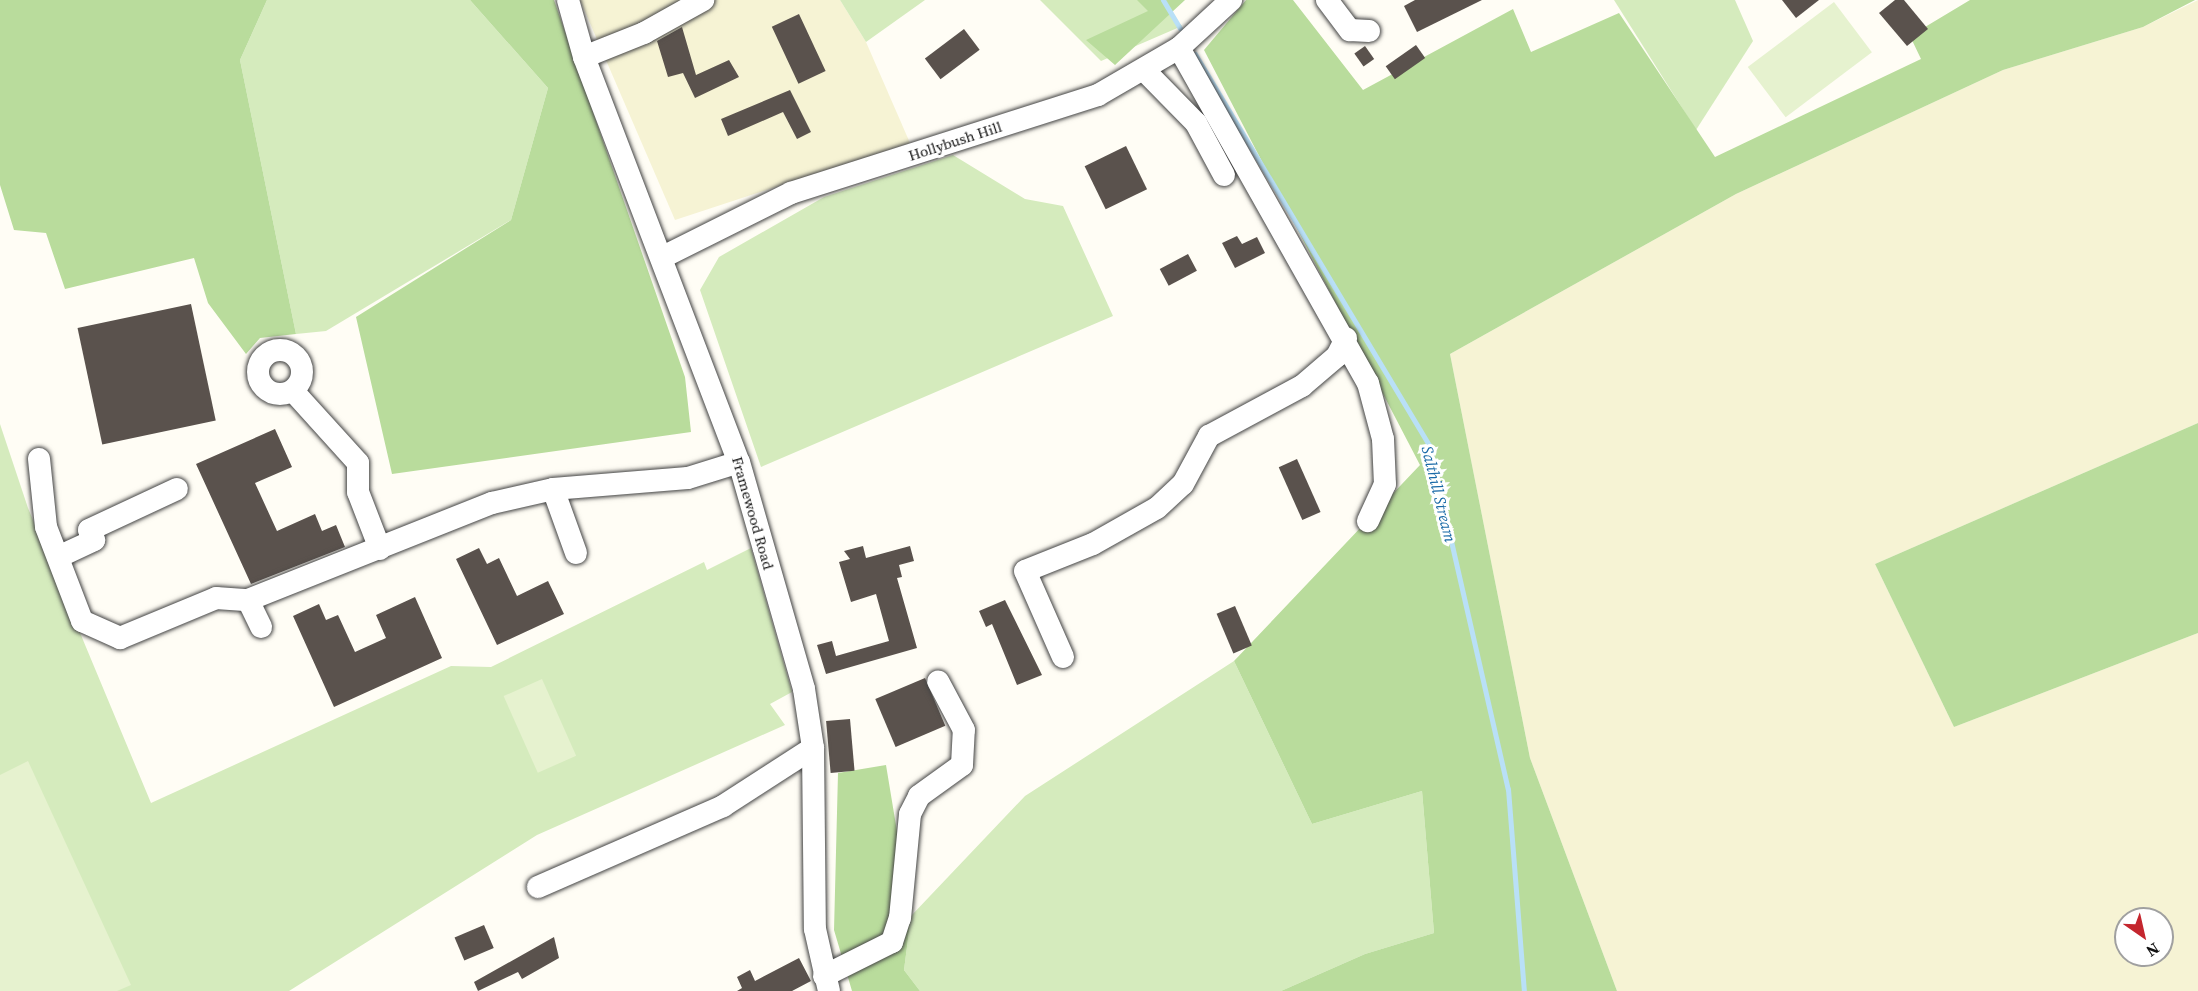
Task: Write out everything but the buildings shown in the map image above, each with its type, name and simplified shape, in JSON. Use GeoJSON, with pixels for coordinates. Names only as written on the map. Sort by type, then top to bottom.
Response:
{"type":"FeatureCollection","features":[{"type":"Feature","properties":{"kind":"street","name":"Framewood Road"},"geometry":{"type":"LineString","coordinates":[[568,0],[584,57],[663,257],[739,462],[804,689],[813,748],[815,929],[826,984]]}},
{"type":"Feature","properties":{"kind":"street"},"geometry":{"type":"LineString","coordinates":[[584,57],[644,33],[703,0]]}},
{"type":"Feature","properties":{"kind":"street","name":"Hollybush Hill"},"geometry":{"type":"LineString","coordinates":[[663,257],[791,193],[1098,95],[1144,71],[1179,48],[1231,0]]}},
{"type":"Feature","properties":{"kind":"street"},"geometry":{"type":"LineString","coordinates":[[1326,0],[1350,30],[1369,31]]}},
{"type":"Feature","properties":{"kind":"street"},"geometry":{"type":"LineString","coordinates":[[1179,48],[1346,338],[1368,384],[1383,439],[1385,484],[1368,520]]}},
{"type":"Feature","properties":{"kind":"street"},"geometry":{"type":"LineString","coordinates":[[1144,71],[1191,117],[1224,175]]}},
{"type":"Feature","properties":{"kind":"street"},"geometry":{"type":"LineString","coordinates":[[1063,657],[1025,571],[1093,544],[1157,508],[1183,484],[1209,436],[1302,386],[1337,356],[1346,338]]}},
{"type":"Feature","properties":{"kind":"street"},"geometry":{"type":"LineString","coordinates":[[293,391],[358,463],[358,492],[380,549]]}},
{"type":"Feature","properties":{"kind":"street"},"geometry":{"type":"LineString","coordinates":[[39,459],[46,527],[82,621],[119,643],[216,598],[248,600],[361,551],[380,549],[492,503],[553,489],[688,478],[739,462]]}},
{"type":"Feature","properties":{"kind":"street"},"geometry":{"type":"LineString","coordinates":[[58,557],[94,540],[89,530],[177,489]]}},
{"type":"Feature","properties":{"kind":"street"},"geometry":{"type":"LineString","coordinates":[[553,489],[576,553]]}},
{"type":"Feature","properties":{"kind":"street"},"geometry":{"type":"LineString","coordinates":[[248,600],[261,627]]}},
{"type":"Feature","properties":{"kind":"street"},"geometry":{"type":"LineString","coordinates":[[826,984],[892,942],[900,918],[910,814],[919,796],[962,765],[964,730],[938,681]]}},
{"type":"Feature","properties":{"kind":"street"},"geometry":{"type":"LineString","coordinates":[[538,887],[723,806],[813,748]]}},
{"type":"Feature","properties":{"kind":"shaded area"},"geometry":{"type":"Polygon","coordinates":[[[580,0],[840,0],[866,42],[910,143],[675,220],[580,0]]]}},
{"type":"Feature","properties":{"kind":"shaded area"},"geometry":{"type":"Polygon","coordinates":[[[2198,0],[2198,423],[1875,564],[1954,727],[2198,633],[2198,991],[1617,991],[1530,758],[1450,354],[1736,194],[2003,70],[2143,27],[2198,0]]]}},
{"type":"Feature","properties":{"kind":"green space"},"geometry":{"type":"Polygon","coordinates":[[[0,0],[267,0],[240,60],[296,334],[260,338],[246,354],[208,303],[194,258],[65,289],[46,233],[14,230],[0,185],[0,0]]]}},
{"type":"Feature","properties":{"kind":"green space"},"geometry":{"type":"Polygon","coordinates":[[[267,0],[470,0],[548,88],[511,220],[326,331],[296,334],[240,60],[267,0]]]}},
{"type":"Feature","properties":{"kind":"green space"},"geometry":{"type":"Polygon","coordinates":[[[470,0],[554,0],[685,377],[691,432],[392,474],[356,317],[511,220],[548,88],[470,0]]]}},
{"type":"Feature","properties":{"kind":"green space"},"geometry":{"type":"Polygon","coordinates":[[[840,0],[925,0],[866,42],[840,0]]]}},
{"type":"Feature","properties":{"kind":"green space"},"geometry":{"type":"Polygon","coordinates":[[[1040,0],[1157,0],[1182,26],[1101,61],[1040,0]]]}},
{"type":"Feature","properties":{"kind":"green space"},"geometry":{"type":"Polygon","coordinates":[[[1137,0],[1185,0],[1115,65],[1086,40],[1148,11],[1137,0]]]}},
{"type":"Feature","properties":{"kind":"green space"},"geometry":{"type":"Polygon","coordinates":[[[1246,0],[1293,0],[1363,90],[1513,9],[1531,52],[1619,13],[1715,157],[1921,59],[1910,36],[1970,0],[2195,0],[2143,27],[2003,70],[1736,194],[1450,354],[1530,758],[1617,991],[1281,991],[1365,954],[1434,933],[1422,791],[1312,824],[1234,661],[1420,465],[1204,50],[1246,0]]]}},
{"type":"Feature","properties":{"kind":"green space"},"geometry":{"type":"Polygon","coordinates":[[[1614,0],[1735,0],[1753,41],[1696,130],[1614,0]]]}},
{"type":"Feature","properties":{"kind":"green space"},"geometry":{"type":"Polygon","coordinates":[[[1834,2],[1872,52],[1786,117],[1748,67],[1834,2]]]}},
{"type":"Feature","properties":{"kind":"green space"},"geometry":{"type":"Polygon","coordinates":[[[953,155],[1025,199],[1063,206],[1113,316],[761,467],[700,290],[719,257],[824,197],[953,155]]]}},
{"type":"Feature","properties":{"kind":"green space"},"geometry":{"type":"Polygon","coordinates":[[[2198,423],[2198,633],[1954,727],[1875,564],[2198,423]]]}},
{"type":"Feature","properties":{"kind":"green space"},"geometry":{"type":"Polygon","coordinates":[[[0,424],[28,508],[151,803],[451,666],[491,667],[704,562],[707,570],[751,548],[792,692],[770,704],[785,725],[537,835],[289,991],[0,991],[0,424]]]}},
{"type":"Feature","properties":{"kind":"green space"},"geometry":{"type":"Polygon","coordinates":[[[1234,661],[1312,824],[1422,791],[1434,933],[1365,954],[1281,991],[920,991],[904,970],[911,916],[1025,796],[1234,661]]]}},
{"type":"Feature","properties":{"kind":"green space"},"geometry":{"type":"Polygon","coordinates":[[[542,679],[576,756],[538,773],[504,696],[542,679]]]}},
{"type":"Feature","properties":{"kind":"green space"},"geometry":{"type":"Polygon","coordinates":[[[28,761],[131,985],[117,991],[0,991],[0,775],[28,761]]]}},
{"type":"Feature","properties":{"kind":"green space"},"geometry":{"type":"Polygon","coordinates":[[[886,765],[911,916],[904,970],[920,991],[852,991],[834,930],[838,773],[886,765]]]}},
{"type":"Feature","properties":{"kind":"waterway","name":"Salthill Stream"},"geometry":{"type":"LineString","coordinates":[[1163,0],[1180,28]]}},
{"type":"Feature","properties":{"kind":"waterway","name":"Salthill Stream"},"geometry":{"type":"LineString","coordinates":[[1195,54],[1429,445],[1508,789],[1524,991]]}}]}
